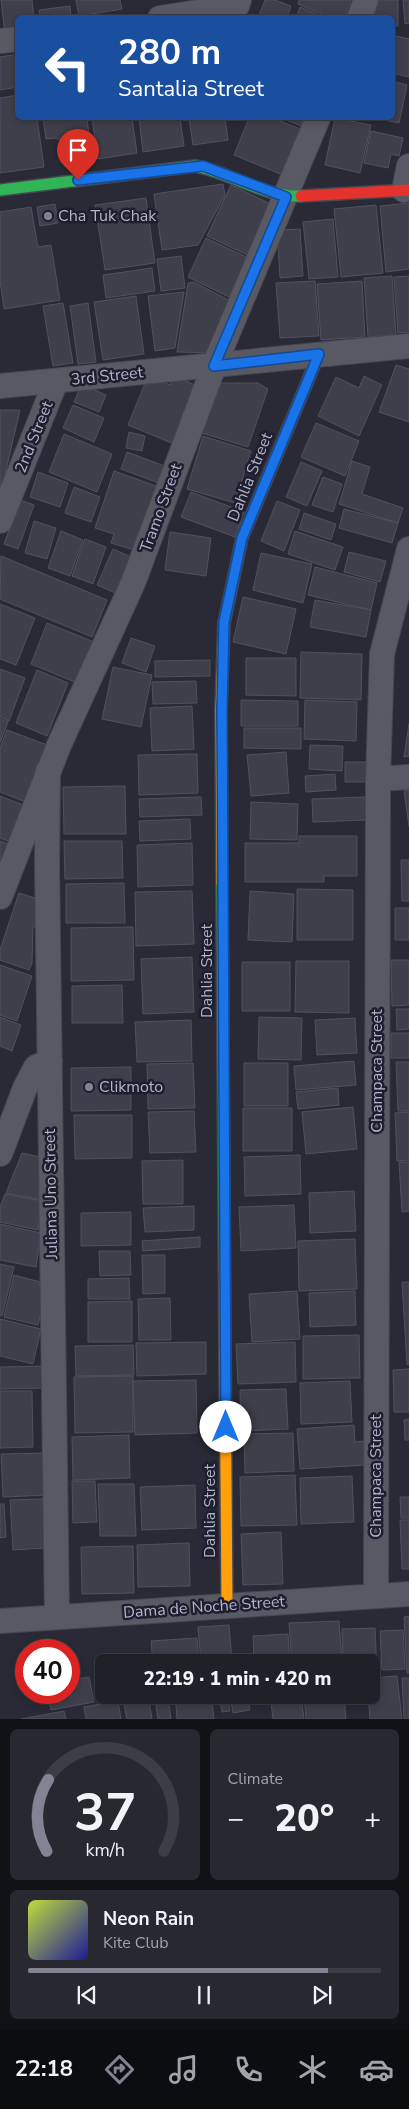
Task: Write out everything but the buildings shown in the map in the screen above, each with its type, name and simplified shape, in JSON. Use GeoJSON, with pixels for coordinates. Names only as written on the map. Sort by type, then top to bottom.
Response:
{"type":"FeatureCollection","features":[{"type":"Feature","properties":{"kind":"street"},"geometry":{"type":"LineString","coordinates":[[150,15],[154,0]]}},
{"type":"Feature","properties":{"kind":"street"},"geometry":{"type":"LineString","coordinates":[[179,15],[237,6],[239,0]]}},
{"type":"Feature","properties":{"kind":"street"},"geometry":{"type":"LineString","coordinates":[[359,15],[366,0]]}},
{"type":"Feature","properties":{"kind":"street"},"geometry":{"type":"LineString","coordinates":[[0,41],[15,39]]}},
{"type":"Feature","properties":{"kind":"street","name":"Tramo Street"},"geometry":{"type":"LineString","coordinates":[[0,897],[48,771],[133,583],[214,366],[317,120]]}},
{"type":"Feature","properties":{"kind":"street"},"geometry":{"type":"LineString","coordinates":[[0,190],[195,166],[212,169],[286,197],[407,190],[409,166]]}},
{"type":"Feature","properties":{"kind":"street","name":"3rd Street"},"geometry":{"type":"LineString","coordinates":[[0,386],[409,346]]}},
{"type":"Feature","properties":{"kind":"street","name":"Dahlia Street"},"geometry":{"type":"LineString","coordinates":[[227,1606],[222,719],[224,622],[242,538],[319,354]]}},
{"type":"Feature","properties":{"kind":"street","name":"2nd Street"},"geometry":{"type":"LineString","coordinates":[[0,521],[56,381]]}},
{"type":"Feature","properties":{"kind":"street","name":"Champaca Street"},"geometry":{"type":"LineString","coordinates":[[376,1596],[378,779],[382,654],[409,550]]}},
{"type":"Feature","properties":{"kind":"street","name":"Juliana Uno Street"},"geometry":{"type":"LineString","coordinates":[[48,771],[57,1617]]}},
{"type":"Feature","properties":{"kind":"street"},"geometry":{"type":"LineString","coordinates":[[378,779],[409,777]]}},
{"type":"Feature","properties":{"kind":"street"},"geometry":{"type":"LineString","coordinates":[[0,1154],[36,1067],[50,1060]]}},
{"type":"Feature","properties":{"kind":"street","name":"Dama de Noche Street"},"geometry":{"type":"LineString","coordinates":[[0,1621],[409,1594]]}},
{"type":"Feature","properties":{"kind":"traffic: fast"},"geometry":{"type":"LineString","coordinates":[[0,190],[195,166],[221,173],[274,193],[301,196]]}},
{"type":"Feature","properties":{"kind":"traffic: fast"},"geometry":{"type":"LineString","coordinates":[[224,623],[242,538],[319,354]]}},
{"type":"Feature","properties":{"kind":"traffic: fast"},"geometry":{"type":"LineString","coordinates":[[222,883],[225,1352]]}},
{"type":"Feature","properties":{"kind":"traffic: slow"},"geometry":{"type":"LineString","coordinates":[[222,883],[221,709],[224,623]]}},
{"type":"Feature","properties":{"kind":"traffic: slow"},"geometry":{"type":"LineString","coordinates":[[225,1352],[227,1606]]}},
{"type":"Feature","properties":{"kind":"traffic: jam"},"geometry":{"type":"LineString","coordinates":[[301,196],[409,190]]}},
{"type":"Feature","properties":{"kind":"place","name":"Cha Tuk Chak"},"geometry":{"type":"Point","coordinates":[48,216]}},
{"type":"Feature","properties":{"kind":"place","name":"Clikmoto"},"geometry":{"type":"Point","coordinates":[89,1087]}},
{"type":"Feature","properties":{"kind":"route"},"geometry":{"type":"LineString","coordinates":[[78,180],[203,166],[286,197],[214,366],[319,354],[242,538],[224,622],[222,709],[226,1427]]}}]}
